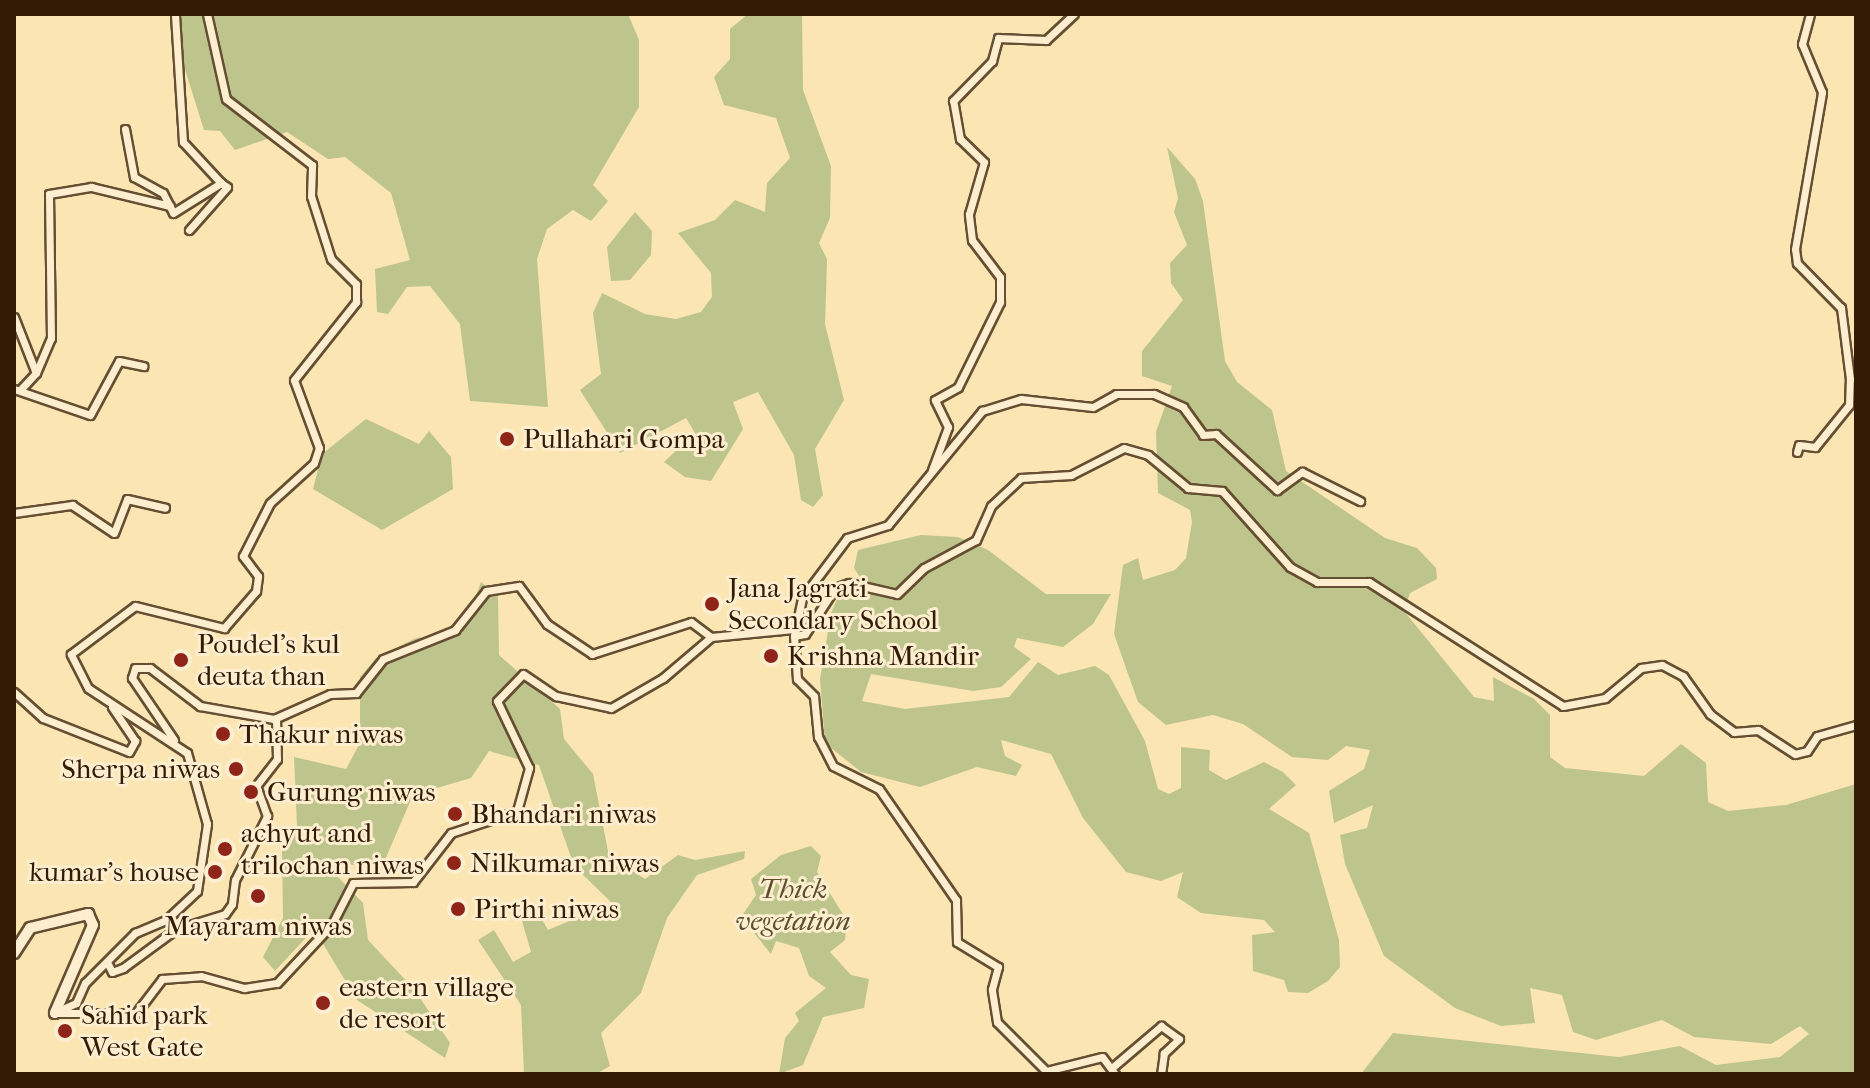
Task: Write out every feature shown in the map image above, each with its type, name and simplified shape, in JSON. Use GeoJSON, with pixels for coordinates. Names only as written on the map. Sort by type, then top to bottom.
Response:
{"type":"FeatureCollection","features":[{"type":"Feature","properties":{"kind":"street"},"geometry":{"type":"LineString","coordinates":[[175,14],[183,142],[227,187],[189,230]]}},
{"type":"Feature","properties":{"kind":"street"},"geometry":{"type":"LineString","coordinates":[[178,745],[112,707],[88,688],[71,654],[75,644],[135,606],[224,628],[256,591],[258,576],[243,556],[270,503],[314,463],[319,448],[294,380],[356,302],[356,284],[327,246],[311,196],[312,165],[226,99],[207,14]]}},
{"type":"Feature","properties":{"kind":"street"},"geometry":{"type":"LineString","coordinates":[[1074,14],[1046,40],[998,38],[988,67],[953,101],[960,139],[984,162],[969,214],[972,240],[1000,277],[1000,302],[958,387],[935,400],[948,427],[932,470],[888,525],[847,538],[802,598],[794,635],[797,679],[814,696],[818,737],[833,766],[884,796],[956,900],[957,942],[998,967],[992,989],[997,1022],[1046,1071],[1102,1057],[1114,1070],[1161,1026],[1179,1039],[1164,1053],[1161,1074]]}},
{"type":"Feature","properties":{"kind":"street"},"geometry":{"type":"LineString","coordinates":[[1797,452],[1799,445],[1815,447],[1849,405],[1850,379],[1841,308],[1797,263],[1795,249],[1822,92],[1802,44],[1810,14]]}},
{"type":"Feature","properties":{"kind":"street"},"geometry":{"type":"LineString","coordinates":[[125,129],[134,177],[170,206],[173,213],[187,208],[221,183]]}},
{"type":"Feature","properties":{"kind":"street"},"geometry":{"type":"LineString","coordinates":[[17,389],[36,373],[51,338],[49,194],[91,187],[170,206]]}},
{"type":"Feature","properties":{"kind":"street"},"geometry":{"type":"LineString","coordinates":[[14,317],[36,373]]}},
{"type":"Feature","properties":{"kind":"street"},"geometry":{"type":"LineString","coordinates":[[17,389],[90,415],[119,361],[143,366]]}},
{"type":"Feature","properties":{"kind":"street"},"geometry":{"type":"LineString","coordinates":[[932,470],[948,461],[982,411],[1006,402],[1093,407],[1141,391],[1183,407],[1203,435],[1216,434],[1277,490],[1302,472],[1360,501]]}},
{"type":"Feature","properties":{"kind":"street"},"geometry":{"type":"LineString","coordinates":[[55,1013],[76,1003],[107,962],[147,923],[176,913],[203,881],[207,824],[190,759],[132,678],[135,668],[150,668],[200,706],[276,718],[330,694],[356,693],[383,659],[455,630],[486,591],[519,586],[547,624],[592,654],[691,622],[711,637],[805,634],[835,588],[849,583],[897,594],[924,568],[976,540],[991,506],[1021,478],[1071,475],[1124,448],[1148,455],[1188,488],[1222,491],[1290,567],[1317,582],[1369,582],[1553,702],[1605,698],[1641,668],[1662,665],[1683,676],[1710,714],[1734,732],[1758,730],[1795,754],[1817,736],[1856,725]]}},
{"type":"Feature","properties":{"kind":"street"},"geometry":{"type":"LineString","coordinates":[[14,513],[72,505],[114,533],[127,499],[165,508]]}},
{"type":"Feature","properties":{"kind":"street"},"geometry":{"type":"LineString","coordinates":[[55,1013],[136,1013],[162,979],[201,976],[244,988],[277,983],[332,924],[353,883],[413,882],[451,833],[517,811],[529,768],[497,707],[510,683],[530,674],[556,696],[611,708],[663,678],[711,637]]}},
{"type":"Feature","properties":{"kind":"street"},"geometry":{"type":"LineString","coordinates":[[14,692],[43,718],[129,752],[135,741],[112,707]]}},
{"type":"Feature","properties":{"kind":"street"},"geometry":{"type":"LineString","coordinates":[[107,962],[112,972],[123,968],[176,929],[225,914],[232,904],[235,880],[267,816],[256,786],[277,759],[276,718]]}},
{"type":"Feature","properties":{"kind":"street"},"geometry":{"type":"LineString","coordinates":[[14,953],[30,928],[88,914],[93,925],[55,1013]]}},
{"type":"Feature","properties":{"kind":"green space"},"geometry":{"type":"Polygon","coordinates":[[[182,14],[628,14],[639,40],[639,107],[593,185],[608,201],[591,221],[573,210],[547,229],[537,259],[548,407],[470,401],[460,324],[430,286],[407,287],[388,314],[377,312],[375,269],[410,260],[391,193],[345,157],[328,159],[287,132],[235,150],[220,131],[204,130],[177,44],[182,14]]]}},
{"type":"Feature","properties":{"kind":"green space"},"geometry":{"type":"Polygon","coordinates":[[[748,14],[802,14],[803,90],[831,166],[830,218],[819,243],[827,259],[825,324],[844,400],[815,449],[823,495],[813,507],[801,500],[794,455],[758,392],[733,402],[743,429],[711,481],[685,477],[664,462],[695,433],[686,418],[620,453],[580,390],[601,374],[593,313],[602,293],[645,314],[676,319],[701,312],[712,297],[711,273],[678,233],[715,220],[735,200],[765,212],[767,183],[790,158],[776,118],[724,105],[714,77],[730,59],[730,29],[748,14]]]}},
{"type":"Feature","properties":{"kind":"green space"},"geometry":{"type":"Polygon","coordinates":[[[1167,147],[1195,179],[1203,201],[1225,361],[1237,382],[1272,410],[1286,471],[1385,538],[1417,548],[1436,568],[1437,579],[1410,593],[1404,611],[1474,697],[1494,701],[1493,677],[1534,699],[1550,715],[1550,757],[1565,768],[1644,776],[1681,744],[1706,763],[1708,802],[1728,811],[1786,805],[1856,784],[1856,1074],[1361,1074],[1393,1033],[1619,1057],[1680,1046],[1716,1065],[1780,1057],[1809,1034],[1800,1026],[1771,1044],[1694,1037],[1662,1020],[1596,1040],[1573,1032],[1562,995],[1530,988],[1535,1023],[1501,1026],[1455,1008],[1384,956],[1345,864],[1340,835],[1367,828],[1373,805],[1334,823],[1329,791],[1364,769],[1370,750],[1346,746],[1328,760],[1292,757],[1243,724],[1213,715],[1166,725],[1138,702],[1114,634],[1123,565],[1138,558],[1143,580],[1175,570],[1186,558],[1192,522],[1190,510],[1158,493],[1156,432],[1172,386],[1142,376],[1142,351],[1183,300],[1171,283],[1170,263],[1187,245],[1174,212],[1178,198],[1167,147]]]}},
{"type":"Feature","properties":{"kind":"green space"},"geometry":{"type":"Polygon","coordinates":[[[635,212],[652,231],[651,255],[630,280],[611,281],[607,247],[635,212]]]}},
{"type":"Feature","properties":{"kind":"green space"},"geometry":{"type":"Polygon","coordinates":[[[366,419],[419,444],[429,431],[451,457],[453,489],[382,530],[313,489],[322,454],[366,419]]]}},
{"type":"Feature","properties":{"kind":"green space"},"geometry":{"type":"Polygon","coordinates":[[[921,535],[958,537],[988,550],[1046,594],[1111,594],[1093,624],[1063,647],[1017,638],[1014,647],[1031,659],[1001,687],[973,691],[871,674],[862,701],[905,709],[1009,697],[1038,662],[1058,675],[1095,666],[1109,675],[1145,741],[1158,789],[1169,794],[1181,788],[1181,747],[1210,750],[1209,770],[1226,780],[1264,762],[1283,772],[1296,785],[1269,809],[1309,833],[1339,940],[1340,967],[1328,981],[1308,993],[1288,992],[1284,980],[1253,971],[1252,935],[1275,932],[1264,920],[1201,913],[1177,897],[1183,872],[1161,881],[1126,872],[1083,818],[1051,754],[1001,740],[1005,756],[1022,765],[1016,776],[977,767],[920,787],[861,772],[825,743],[820,679],[831,613],[839,595],[871,595],[854,568],[858,550],[921,535]]]}},
{"type":"Feature","properties":{"kind":"green space"},"geometry":{"type":"Polygon","coordinates":[[[481,582],[498,597],[499,655],[560,709],[564,739],[593,774],[609,856],[645,879],[678,855],[695,860],[745,851],[744,859],[697,875],[667,918],[641,993],[601,1033],[610,1066],[596,1074],[524,1074],[521,1005],[478,940],[494,930],[513,962],[531,952],[522,921],[539,914],[548,930],[612,903],[574,866],[539,765],[489,751],[471,778],[413,795],[381,869],[340,863],[338,877],[363,903],[368,940],[414,989],[450,1043],[445,1058],[357,1000],[314,929],[275,971],[263,957],[283,918],[282,849],[297,826],[294,757],[346,769],[360,743],[360,677],[376,658],[416,638],[462,634],[481,582]]]}},
{"type":"Feature","properties":{"kind":"green space","name":"Thick vegetation"},"geometry":{"type":"Polygon","coordinates":[[[811,846],[821,856],[817,872],[847,921],[845,940],[830,952],[851,975],[869,979],[864,1008],[823,1017],[803,1065],[779,1074],[785,1038],[799,1021],[795,1013],[826,988],[809,976],[799,948],[776,941],[771,954],[741,917],[756,895],[751,879],[781,855],[811,846]]]}},
{"type":"Feature","properties":{"kind":"place","name":"Pullahari Gompa"},"geometry":{"type":"Point","coordinates":[507,439]}},
{"type":"Feature","properties":{"kind":"place","name":"Jana Jagrati Secondary School"},"geometry":{"type":"Point","coordinates":[712,604]}},
{"type":"Feature","properties":{"kind":"place","name":"Krishna Mandir"},"geometry":{"type":"Point","coordinates":[771,656]}},
{"type":"Feature","properties":{"kind":"place","name":"Poudel's kul deuta than"},"geometry":{"type":"Point","coordinates":[181,660]}},
{"type":"Feature","properties":{"kind":"place","name":"Thakur niwas"},"geometry":{"type":"Point","coordinates":[223,734]}},
{"type":"Feature","properties":{"kind":"place","name":"Sherpa niwas"},"geometry":{"type":"Point","coordinates":[236,769]}},
{"type":"Feature","properties":{"kind":"place","name":"Gurung niwas"},"geometry":{"type":"Point","coordinates":[251,792]}},
{"type":"Feature","properties":{"kind":"place","name":"Bhandari niwas"},"geometry":{"type":"Point","coordinates":[455,814]}},
{"type":"Feature","properties":{"kind":"place","name":"achyut and trilochan niwas"},"geometry":{"type":"Point","coordinates":[225,849]}},
{"type":"Feature","properties":{"kind":"place","name":"Nilkumar niwas"},"geometry":{"type":"Point","coordinates":[454,863]}},
{"type":"Feature","properties":{"kind":"place","name":"kumar's house"},"geometry":{"type":"Point","coordinates":[215,872]}},
{"type":"Feature","properties":{"kind":"place","name":"Mayaram niwas"},"geometry":{"type":"Point","coordinates":[258,896]}},
{"type":"Feature","properties":{"kind":"place","name":"Pirthi niwas"},"geometry":{"type":"Point","coordinates":[458,909]}},
{"type":"Feature","properties":{"kind":"place","name":"eastern village de resort"},"geometry":{"type":"Point","coordinates":[323,1003]}},
{"type":"Feature","properties":{"kind":"place","name":"Sahid park West Gate"},"geometry":{"type":"Point","coordinates":[65,1031]}}]}
